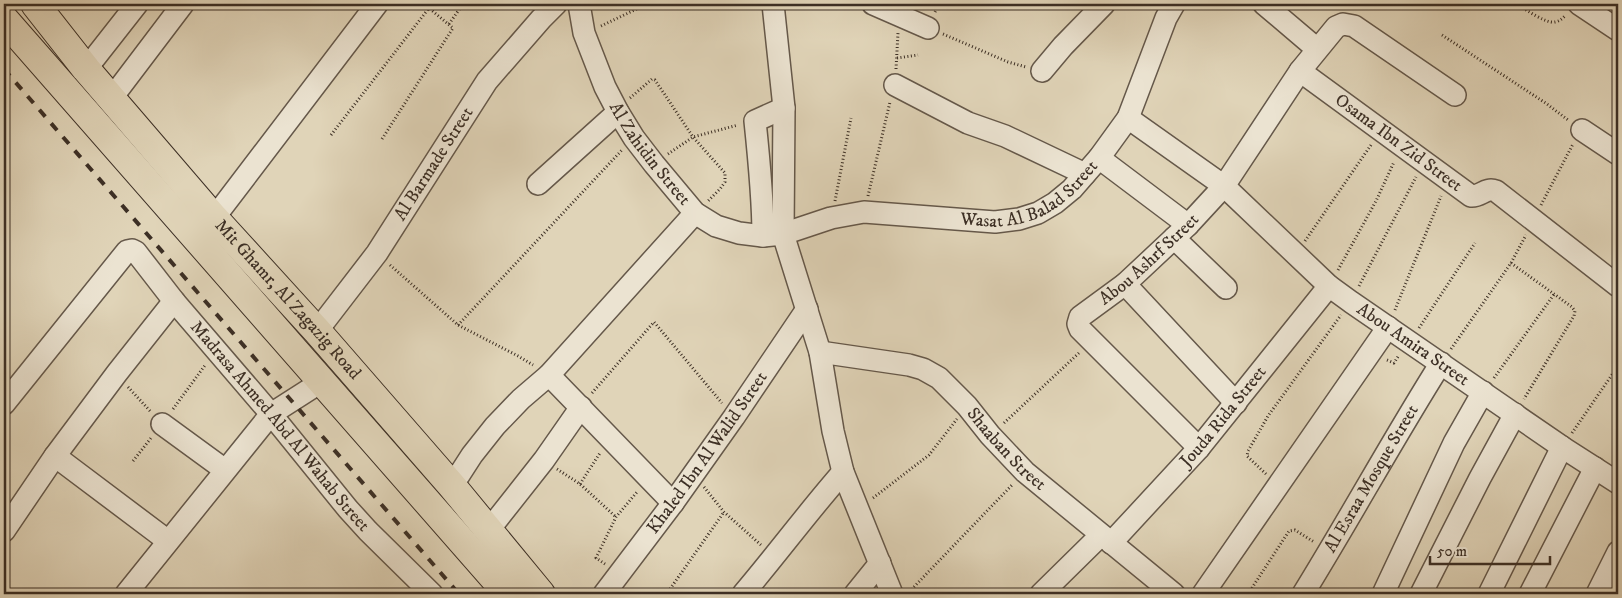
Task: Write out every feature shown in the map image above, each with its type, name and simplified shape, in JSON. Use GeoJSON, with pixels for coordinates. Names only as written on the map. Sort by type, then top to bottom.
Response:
{"type":"FeatureCollection","features":[{"type":"Feature","properties":{"kind":"highway","name":"Mit Ghamr, Al Zagazig Road"},"geometry":{"type":"LineString","coordinates":[[39,5],[86,69],[214,218],[317,331],[452,486],[541,594]]}},
{"type":"Feature","properties":{"kind":"highway","name":"Mit Ghamr, Al Zagazig Road"},"geometry":{"type":"LineString","coordinates":[[4,20],[508,594]]}},
{"type":"Feature","properties":{"kind":"street"},"geometry":{"type":"LineString","coordinates":[[86,69],[137,4]]}},
{"type":"Feature","properties":{"kind":"street"},"geometry":{"type":"LineString","coordinates":[[111,98],[183,4]]}},
{"type":"Feature","properties":{"kind":"street"},"geometry":{"type":"LineString","coordinates":[[214,218],[377,4]]}},
{"type":"Feature","properties":{"kind":"street","name":"Al Barmade Street"},"geometry":{"type":"LineString","coordinates":[[317,331],[377,253],[487,81],[541,18],[556,4]]}},
{"type":"Feature","properties":{"kind":"street","name":"Al Zahidin Street"},"geometry":{"type":"LineString","coordinates":[[579,4],[584,34],[618,112],[634,138],[695,213],[716,226],[739,233],[773,235]]}},
{"type":"Feature","properties":{"kind":"street"},"geometry":{"type":"LineString","coordinates":[[773,4],[784,108],[773,235]]}},
{"type":"Feature","properties":{"kind":"street"},"geometry":{"type":"LineString","coordinates":[[873,4],[928,28]]}},
{"type":"Feature","properties":{"kind":"street"},"geometry":{"type":"LineString","coordinates":[[1042,71],[1063,46],[1104,4]]}},
{"type":"Feature","properties":{"kind":"street"},"geometry":{"type":"LineString","coordinates":[[1264,4],[1318,49]]}},
{"type":"Feature","properties":{"kind":"street"},"geometry":{"type":"LineString","coordinates":[[1576,6],[1612,18]]}},
{"type":"Feature","properties":{"kind":"street","name":"Wasat Al Balad Street"},"geometry":{"type":"LineString","coordinates":[[773,235],[831,218],[864,212],[995,222],[1019,219],[1038,213],[1055,203],[1072,189],[1099,158],[1128,118],[1165,8]]}},
{"type":"Feature","properties":{"kind":"street","name":"Abou Ashrf Street"},"geometry":{"type":"LineString","coordinates":[[1200,448],[1080,329],[1078,324],[1080,317],[1125,284],[1181,231],[1224,186],[1300,71],[1336,27],[1343,24],[1354,26],[1455,95]]}},
{"type":"Feature","properties":{"kind":"street","name":"Osama Ibn Zid Street"},"geometry":{"type":"LineString","coordinates":[[1300,71],[1474,196],[1487,190],[1493,190],[1618,286]]}},
{"type":"Feature","properties":{"kind":"street"},"geometry":{"type":"LineString","coordinates":[[894,85],[968,123],[1005,136],[1085,174]]}},
{"type":"Feature","properties":{"kind":"street"},"geometry":{"type":"LineString","coordinates":[[784,108],[755,120],[761,171],[773,235],[807,309],[820,352],[833,431],[843,472],[892,594]]}},
{"type":"Feature","properties":{"kind":"street"},"geometry":{"type":"LineString","coordinates":[[538,184],[618,112]]}},
{"type":"Feature","properties":{"kind":"street","name":"Abou Amira Street"},"geometry":{"type":"LineString","coordinates":[[1128,118],[1224,186],[1330,286],[1351,302],[1562,447],[1618,483]]}},
{"type":"Feature","properties":{"kind":"street"},"geometry":{"type":"LineString","coordinates":[[1582,130],[1618,154]]}},
{"type":"Feature","properties":{"kind":"street"},"geometry":{"type":"LineString","coordinates":[[1099,158],[1181,231],[1226,288]]}},
{"type":"Feature","properties":{"kind":"street"},"geometry":{"type":"LineString","coordinates":[[452,486],[472,455],[496,426],[521,399],[549,374],[695,213]]}},
{"type":"Feature","properties":{"kind":"street","name":"Madrasa Ahmed Abd Al Wahab Street"},"geometry":{"type":"LineString","coordinates":[[4,404],[127,251],[132,250],[136,252],[174,301],[271,414],[348,509],[420,590]]}},
{"type":"Feature","properties":{"kind":"street"},"geometry":{"type":"LineString","coordinates":[[1125,284],[1236,403]]}},
{"type":"Feature","properties":{"kind":"street","name":"Jouda Rida Street"},"geometry":{"type":"LineString","coordinates":[[1041,594],[1106,539],[1200,448],[1330,286]]}},
{"type":"Feature","properties":{"kind":"street"},"geometry":{"type":"LineString","coordinates":[[4,531],[55,456],[116,373],[174,301]]}},
{"type":"Feature","properties":{"kind":"street","name":"Khaled Ibn Al Walid Street"},"geometry":{"type":"LineString","coordinates":[[604,594],[673,503],[807,309]]}},
{"type":"Feature","properties":{"kind":"street"},"geometry":{"type":"LineString","coordinates":[[1203,594],[1388,327]]}},
{"type":"Feature","properties":{"kind":"street","name":"Shaaban Street"},"geometry":{"type":"LineString","coordinates":[[820,352],[909,365],[923,369],[939,378],[967,406],[990,435],[1025,472],[1174,594]]}},
{"type":"Feature","properties":{"kind":"street","name":"Al Esraa Mosque Street"},"geometry":{"type":"LineString","coordinates":[[1303,594],[1441,364]]}},
{"type":"Feature","properties":{"kind":"street"},"geometry":{"type":"LineString","coordinates":[[549,374],[673,503]]}},
{"type":"Feature","properties":{"kind":"street"},"geometry":{"type":"LineString","coordinates":[[126,594],[271,414],[321,382]]}},
{"type":"Feature","properties":{"kind":"street"},"geometry":{"type":"LineString","coordinates":[[1383,594],[1454,444],[1484,392]]}},
{"type":"Feature","properties":{"kind":"street"},"geometry":{"type":"LineString","coordinates":[[488,531],[544,460],[581,407]]}},
{"type":"Feature","properties":{"kind":"street"},"geometry":{"type":"LineString","coordinates":[[1421,594],[1515,414]]}},
{"type":"Feature","properties":{"kind":"street"},"geometry":{"type":"LineString","coordinates":[[162,424],[225,470]]}},
{"type":"Feature","properties":{"kind":"street"},"geometry":{"type":"LineString","coordinates":[[1489,594],[1562,447]]}},
{"type":"Feature","properties":{"kind":"street"},"geometry":{"type":"LineString","coordinates":[[55,456],[168,541]]}},
{"type":"Feature","properties":{"kind":"street"},"geometry":{"type":"LineString","coordinates":[[1530,594],[1596,468]]}},
{"type":"Feature","properties":{"kind":"street"},"geometry":{"type":"LineString","coordinates":[[744,594],[843,472]]}},
{"type":"Feature","properties":{"kind":"street"},"geometry":{"type":"LineString","coordinates":[[1597,594],[1618,552]]}},
{"type":"Feature","properties":{"kind":"street"},"geometry":{"type":"LineString","coordinates":[[855,594],[880,563]]}},
{"type":"Feature","properties":{"kind":"path"},"geometry":{"type":"LineString","coordinates":[[382,139],[453,28],[424,4]]}},
{"type":"Feature","properties":{"kind":"path"},"geometry":{"type":"LineString","coordinates":[[449,24],[463,4]]}},
{"type":"Feature","properties":{"kind":"path"},"geometry":{"type":"LineString","coordinates":[[584,34],[646,4]]}},
{"type":"Feature","properties":{"kind":"path"},"geometry":{"type":"LineString","coordinates":[[1517,4],[1544,20],[1551,22],[1562,19],[1576,6]]}},
{"type":"Feature","properties":{"kind":"path"},"geometry":{"type":"LineString","coordinates":[[331,136],[429,8]]}},
{"type":"Feature","properties":{"kind":"path"},"geometry":{"type":"LineString","coordinates":[[928,28],[1008,62]]}},
{"type":"Feature","properties":{"kind":"path"},"geometry":{"type":"LineString","coordinates":[[1441,364],[1511,263],[1570,149],[1582,130],[1547,104],[1442,35]]}},
{"type":"Feature","properties":{"kind":"path"},"geometry":{"type":"LineString","coordinates":[[897,58],[918,55]]}},
{"type":"Feature","properties":{"kind":"path"},"geometry":{"type":"LineString","coordinates":[[618,112],[647,82],[652,79],[656,80],[693,137],[724,173],[725,182],[720,189],[695,213]]}},
{"type":"Feature","properties":{"kind":"path"},"geometry":{"type":"LineString","coordinates":[[864,212],[894,85]]}},
{"type":"Feature","properties":{"kind":"path"},"geometry":{"type":"LineString","coordinates":[[831,218],[852,118]]}},
{"type":"Feature","properties":{"kind":"path"},"geometry":{"type":"LineString","coordinates":[[654,164],[693,137],[755,120]]}},
{"type":"Feature","properties":{"kind":"path"},"geometry":{"type":"LineString","coordinates":[[1295,253],[1382,130]]}},
{"type":"Feature","properties":{"kind":"path"},"geometry":{"type":"LineString","coordinates":[[458,325],[634,138]]}},
{"type":"Feature","properties":{"kind":"path"},"geometry":{"type":"LineString","coordinates":[[1330,286],[1376,201],[1403,145]]}},
{"type":"Feature","properties":{"kind":"path"},"geometry":{"type":"LineString","coordinates":[[1278,485],[1247,456],[1248,451],[1268,416],[1351,302],[1425,161]]}},
{"type":"Feature","properties":{"kind":"path"},"geometry":{"type":"LineString","coordinates":[[1388,327],[1448,178]]}},
{"type":"Feature","properties":{"kind":"path"},"geometry":{"type":"LineString","coordinates":[[1410,342],[1476,243]]}},
{"type":"Feature","properties":{"kind":"path"},"geometry":{"type":"LineString","coordinates":[[377,253],[458,325],[549,374]]}},
{"type":"Feature","properties":{"kind":"path"},"geometry":{"type":"LineString","coordinates":[[1511,263],[1555,293],[1572,307],[1575,312],[1515,414]]}},
{"type":"Feature","properties":{"kind":"path"},"geometry":{"type":"LineString","coordinates":[[1484,392],[1555,293]]}},
{"type":"Feature","properties":{"kind":"path"},"geometry":{"type":"LineString","coordinates":[[581,407],[654,322],[734,417]]}},
{"type":"Feature","properties":{"kind":"path"},"geometry":{"type":"LineString","coordinates":[[990,435],[1092,340]]}},
{"type":"Feature","properties":{"kind":"path"},"geometry":{"type":"LineString","coordinates":[[133,462],[217,350]]}},
{"type":"Feature","properties":{"kind":"path"},"geometry":{"type":"LineString","coordinates":[[1562,447],[1618,366]]}},
{"type":"Feature","properties":{"kind":"path"},"geometry":{"type":"LineString","coordinates":[[116,373],[162,424]]}},
{"type":"Feature","properties":{"kind":"path"},"geometry":{"type":"LineString","coordinates":[[858,509],[928,455],[967,406]]}},
{"type":"Feature","properties":{"kind":"path"},"geometry":{"type":"LineString","coordinates":[[580,484],[610,438]]}},
{"type":"Feature","properties":{"kind":"path"},"geometry":{"type":"LineString","coordinates":[[544,460],[580,484],[616,517]]}},
{"type":"Feature","properties":{"kind":"path"},"geometry":{"type":"LineString","coordinates":[[907,594],[1025,472]]}},
{"type":"Feature","properties":{"kind":"path"},"geometry":{"type":"LineString","coordinates":[[694,473],[724,512],[775,556]]}},
{"type":"Feature","properties":{"kind":"path"},"geometry":{"type":"LineString","coordinates":[[619,574],[596,558],[616,517],[649,478]]}},
{"type":"Feature","properties":{"kind":"path"},"geometry":{"type":"LineString","coordinates":[[670,589],[724,512]]}},
{"type":"Feature","properties":{"kind":"path"},"geometry":{"type":"LineString","coordinates":[[1248,594],[1288,531],[1295,530],[1329,552]]}},
{"type":"Feature","properties":{"kind":"railway"},"geometry":{"type":"LineString","coordinates":[[4,69],[459,594]]}}]}
